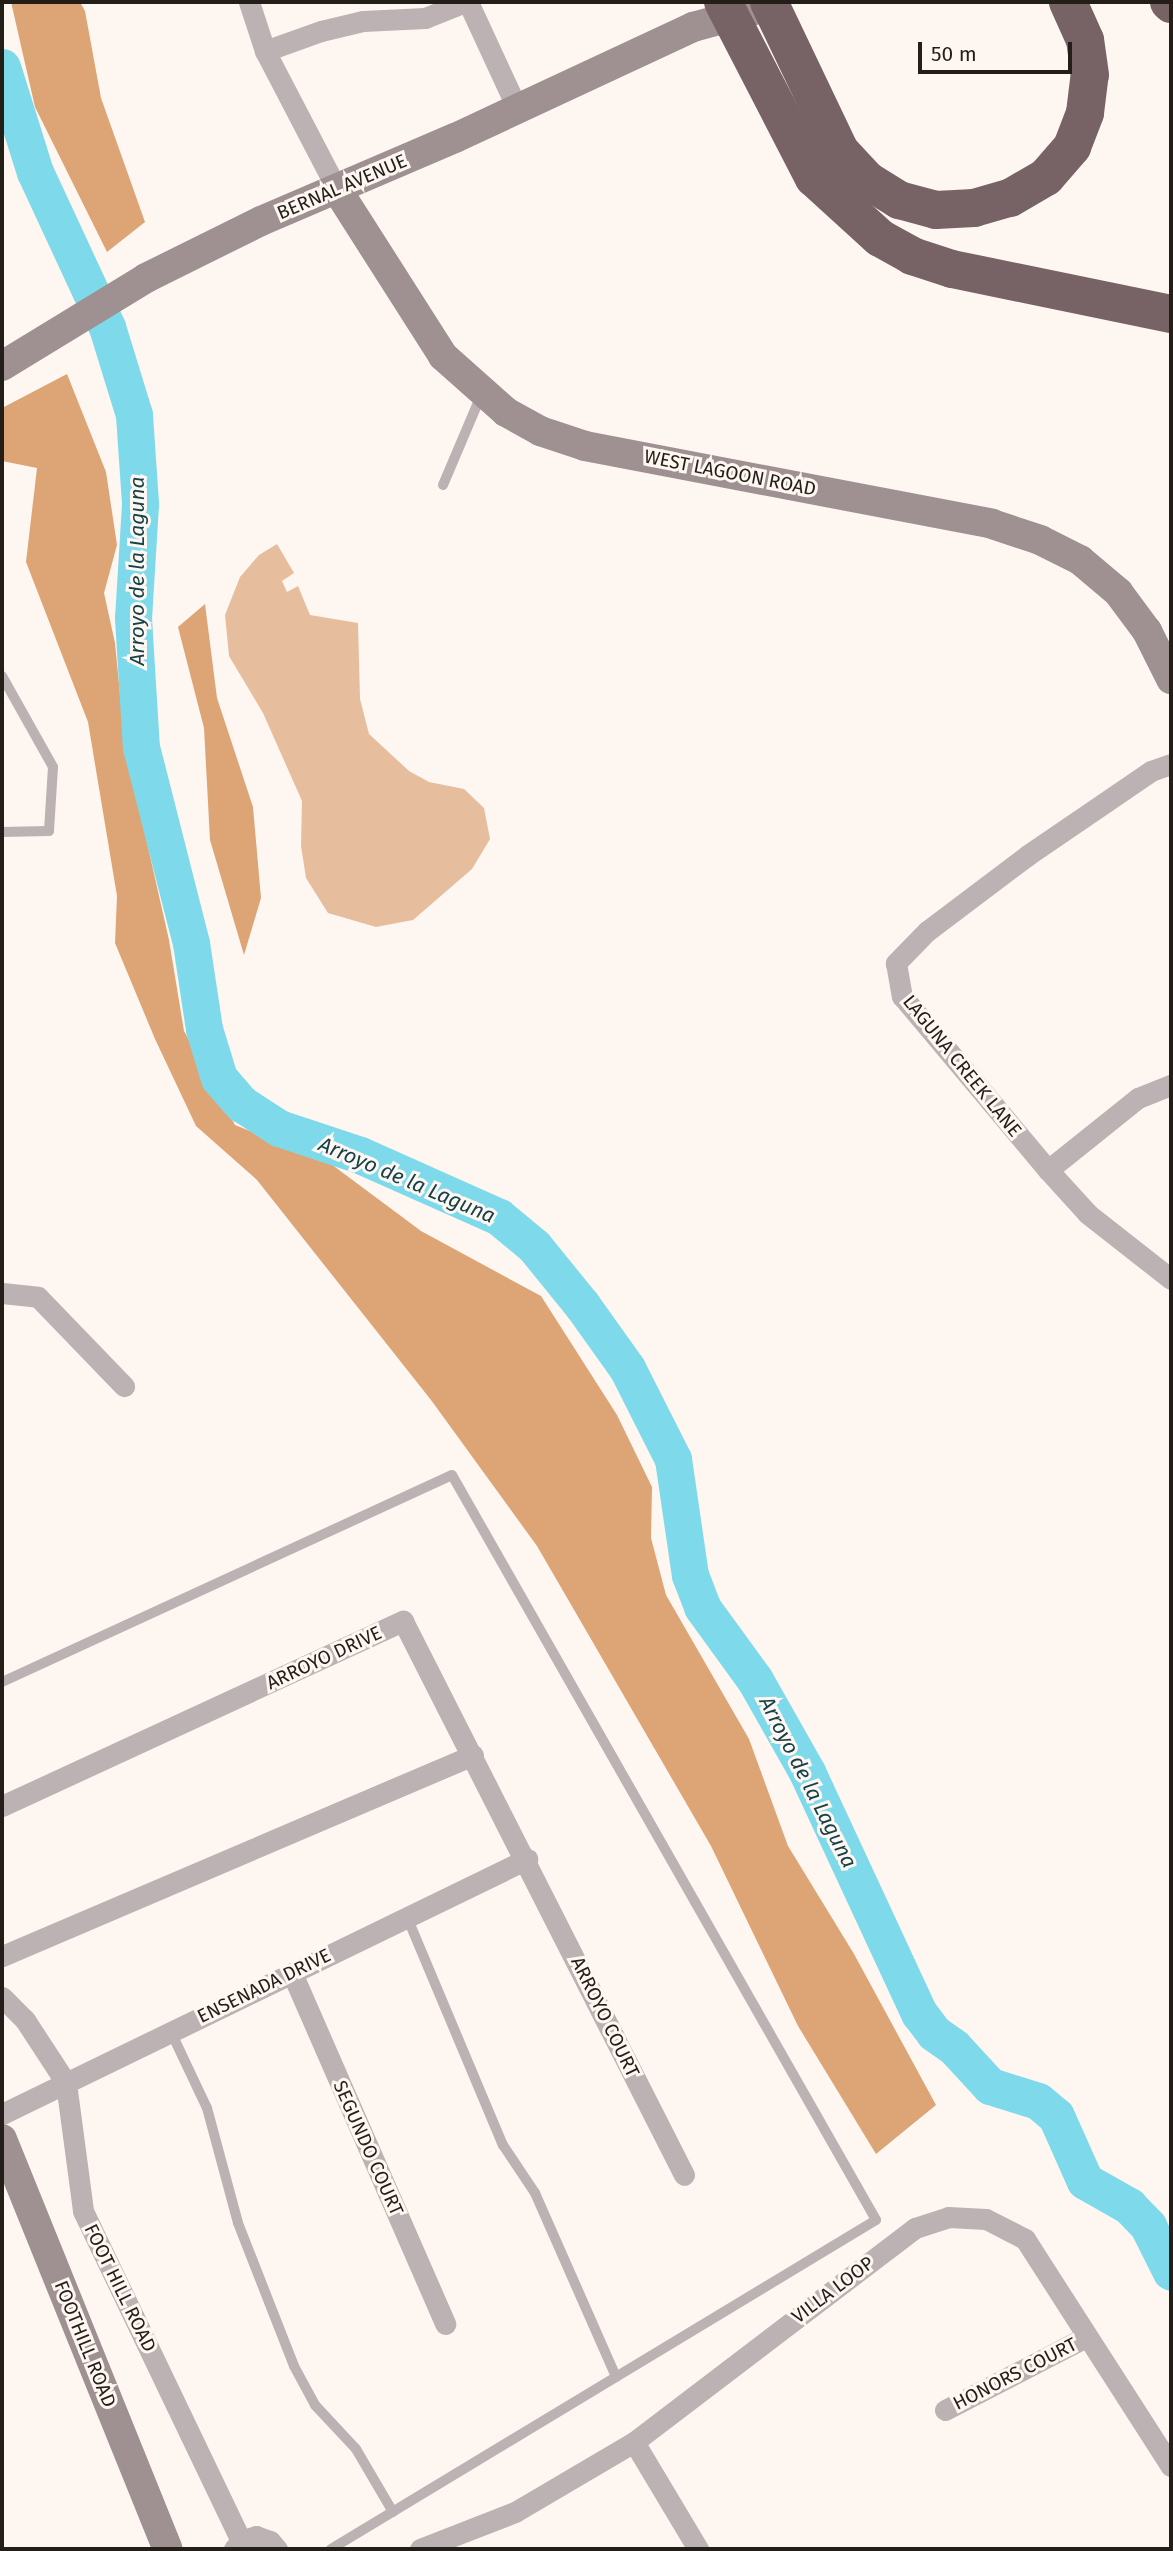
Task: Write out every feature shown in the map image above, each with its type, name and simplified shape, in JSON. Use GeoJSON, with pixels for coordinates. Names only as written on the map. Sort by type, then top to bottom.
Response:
{"type":"FeatureCollection","features":[{"type":"Feature","properties":{"kind":"highway"},"geometry":{"type":"LineString","coordinates":[[770,2],[840,151],[867,180],[899,200],[936,210],[974,208],[1010,198],[1046,177],[1072,146],[1086,113],[1090,75],[1085,40],[1068,2]]}},
{"type":"Feature","properties":{"kind":"highway"},"geometry":{"type":"LineString","coordinates":[[722,8],[814,178],[880,238],[912,256],[952,269],[1171,314]]}},
{"type":"Feature","properties":{"kind":"main road","name":"BERNAL AVENUE"},"geometry":{"type":"LineString","coordinates":[[2,366],[146,278],[261,221],[338,191],[518,110],[693,27],[722,8],[770,2]]}},
{"type":"Feature","properties":{"kind":"main road","name":"WEST LAGOON ROAD"},"geometry":{"type":"LineString","coordinates":[[338,191],[443,356],[482,393],[540,431],[585,446],[992,524],[1040,540],[1080,561],[1118,592],[1147,631],[1171,679]]}},
{"type":"Feature","properties":{"kind":"main road","name":"FOOTHILL ROAD"},"geometry":{"type":"LineString","coordinates":[[2,2139],[168,2549]]}},
{"type":"Feature","properties":{"kind":"street"},"geometry":{"type":"LineString","coordinates":[[248,2],[265,51],[338,191]]}},
{"type":"Feature","properties":{"kind":"street"},"geometry":{"type":"LineString","coordinates":[[265,51],[321,30],[363,21],[425,18],[467,2],[518,110]]}},
{"type":"Feature","properties":{"kind":"street","name":"LAGUNA CREEK LANE"},"geometry":{"type":"LineString","coordinates":[[1171,764],[1151,771],[1028,855],[927,931],[896,962],[902,996],[1048,1170],[1088,1214],[1171,1279]]}},
{"type":"Feature","properties":{"kind":"street"},"geometry":{"type":"LineString","coordinates":[[1048,1170],[1138,1098],[1171,1085]]}},
{"type":"Feature","properties":{"kind":"street"},"geometry":{"type":"LineString","coordinates":[[2,1293],[38,1297],[124,1386]]}},
{"type":"Feature","properties":{"kind":"street","name":"ARROYO DRIVE"},"geometry":{"type":"LineString","coordinates":[[2,1806],[403,1621],[527,1859]]}},
{"type":"Feature","properties":{"kind":"street"},"geometry":{"type":"LineString","coordinates":[[2,1956],[473,1755]]}},
{"type":"Feature","properties":{"kind":"street","name":"ENSENADA DRIVE"},"geometry":{"type":"LineString","coordinates":[[2,2114],[527,1859]]}},
{"type":"Feature","properties":{"kind":"street","name":"ARROYO COURT"},"geometry":{"type":"LineString","coordinates":[[527,1859],[684,2175]]}},
{"type":"Feature","properties":{"kind":"street","name":"SEGUNDO COURT"},"geometry":{"type":"LineString","coordinates":[[292,1973],[445,2324]]}},
{"type":"Feature","properties":{"kind":"street","name":"FOOT HILL ROAD"},"geometry":{"type":"LineString","coordinates":[[2,1997],[24,2020],[66,2083],[83,2211],[238,2545],[256,2536],[270,2541],[277,2549]]}},
{"type":"Feature","properties":{"kind":"street","name":"VILLA LOOP"},"geometry":{"type":"LineString","coordinates":[[420,2549],[515,2512],[634,2442],[915,2228],[948,2217],[986,2219],[1025,2239],[1171,2466]]}},
{"type":"Feature","properties":{"kind":"street","name":"HONORS COURT"},"geometry":{"type":"LineString","coordinates":[[945,2410],[1086,2337]]}},
{"type":"Feature","properties":{"kind":"street"},"geometry":{"type":"LineString","coordinates":[[634,2442],[698,2549]]}},
{"type":"Feature","properties":{"kind":"lane"},"geometry":{"type":"LineString","coordinates":[[443,485],[482,393]]}},
{"type":"Feature","properties":{"kind":"lane"},"geometry":{"type":"LineString","coordinates":[[2,676],[53,767],[49,831],[2,832]]}},
{"type":"Feature","properties":{"kind":"lane"},"geometry":{"type":"LineString","coordinates":[[2,1682],[452,1475],[876,2220],[331,2549]]}},
{"type":"Feature","properties":{"kind":"lane"},"geometry":{"type":"LineString","coordinates":[[407,1917],[503,2145],[536,2193],[616,2377]]}},
{"type":"Feature","properties":{"kind":"lane"},"geometry":{"type":"LineString","coordinates":[[171,2032],[207,2108],[234,2212],[294,2366],[316,2405],[356,2449],[393,2512]]}},
{"type":"Feature","properties":{"kind":"shaded area"},"geometry":{"type":"Polygon","coordinates":[[[11,2],[80,2],[85,11],[101,98],[145,222],[107,252],[35,107],[11,2]]]}},
{"type":"Feature","properties":{"kind":"shaded area"},"geometry":{"type":"Polygon","coordinates":[[[67,374],[106,472],[117,545],[104,593],[115,643],[125,745],[169,940],[184,1031],[235,1125],[331,1164],[421,1231],[541,1296],[617,1415],[652,1487],[651,1538],[666,1595],[749,1739],[788,1846],[854,1954],[936,2105],[876,2154],[798,2026],[711,1846],[537,1546],[431,1400],[257,1180],[196,1126],[155,1039],[115,943],[117,896],[88,722],[26,562],[37,468],[2,461],[2,408],[67,374]]]}},
{"type":"Feature","properties":{"kind":"shaded area"},"geometry":{"type":"Polygon","coordinates":[[[277,544],[294,573],[282,581],[287,592],[298,586],[310,615],[358,623],[360,699],[369,734],[409,771],[429,782],[464,789],[484,808],[490,839],[472,869],[413,920],[376,927],[328,913],[306,878],[301,846],[302,801],[263,713],[229,656],[225,615],[240,577],[259,555],[277,544]]]}},
{"type":"Feature","properties":{"kind":"shaded area"},"geometry":{"type":"Polygon","coordinates":[[[205,604],[217,698],[253,807],[261,898],[244,955],[210,840],[204,728],[178,627],[205,604]]]}},
{"type":"Feature","properties":{"kind":"waterway","name":"Arroyo de la Laguna"},"geometry":{"type":"LineString","coordinates":[[2,67],[35,172],[107,327],[134,415],[140,504],[133,618],[141,747],[191,943],[204,1029],[219,1078],[242,1104],[279,1128],[360,1155],[499,1217],[534,1246],[582,1305],[627,1368],[673,1459],[690,1575],[702,1607],[755,1680],[807,1772],[919,2013],[934,2033],[954,2047],[990,2086],[1038,2101],[1056,2116],[1085,2181],[1129,2206],[1148,2226],[1171,2272]]}}]}
